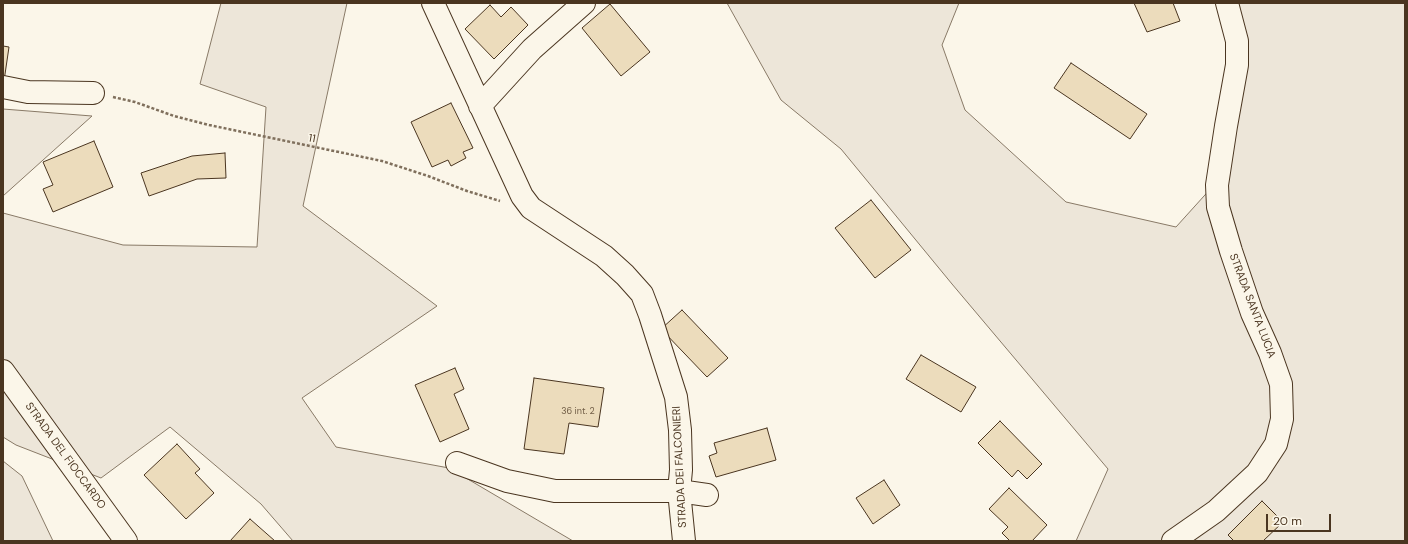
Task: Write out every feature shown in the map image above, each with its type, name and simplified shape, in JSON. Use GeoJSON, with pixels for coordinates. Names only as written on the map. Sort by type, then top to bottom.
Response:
{"type":"FeatureCollection","features":[{"type":"Feature","properties":{"kind":"street","name":"STRADA DEI FALCONIERI"},"geometry":{"type":"LineString","coordinates":[[433,3],[522,196],[530,208],[604,256],[626,276],[642,294],[670,374],[676,397],[680,430],[681,457],[679,490],[684,541]]}},
{"type":"Feature","properties":{"kind":"street"},"geometry":{"type":"LineString","coordinates":[[480,106],[532,49],[584,3]]}},
{"type":"Feature","properties":{"kind":"street","name":"STRADA SANTA LUCIA"},"geometry":{"type":"LineString","coordinates":[[1173,541],[1216,511],[1257,473],[1276,444],[1282,419],[1280,384],[1270,353],[1250,306],[1218,207],[1217,185],[1237,64],[1237,40],[1227,3]]}},
{"type":"Feature","properties":{"kind":"street"},"geometry":{"type":"LineString","coordinates":[[3,87],[28,92],[93,93]]}},
{"type":"Feature","properties":{"kind":"street","name":"STRADA DEL FIOCCARDO"},"geometry":{"type":"LineString","coordinates":[[3,371],[126,541]]}},
{"type":"Feature","properties":{"kind":"street"},"geometry":{"type":"LineString","coordinates":[[457,463],[507,481],[555,491],[679,490],[708,495]]}},
{"type":"Feature","properties":{"kind":"path","name":"11"},"geometry":{"type":"LineString","coordinates":[[93,93],[135,102],[174,116],[209,125],[382,161],[496,200],[516,204],[528,204]]}},
{"type":"Feature","properties":{"kind":"shaded area"},"geometry":{"type":"Polygon","coordinates":[[[221,3],[347,3],[303,206],[437,306],[302,398],[336,447],[449,468],[573,541],[293,541],[261,504],[170,427],[101,478],[16,445],[3,437],[3,213],[123,245],[257,247],[266,107],[200,84],[221,3]]]}},
{"type":"Feature","properties":{"kind":"shaded area"},"geometry":{"type":"Polygon","coordinates":[[[727,3],[959,3],[942,45],[965,110],[1066,202],[1176,227],[1223,175],[1235,3],[1405,3],[1405,541],[1076,541],[1108,469],[952,284],[841,149],[781,100],[727,3]]]}},
{"type":"Feature","properties":{"kind":"shaded area"},"geometry":{"type":"Polygon","coordinates":[[[3,109],[92,116],[3,196],[3,109]]]}},
{"type":"Feature","properties":{"kind":"shaded area"},"geometry":{"type":"Polygon","coordinates":[[[3,461],[22,476],[53,541],[3,541],[3,461]]]}},
{"type":"Feature","properties":{"kind":"building"},"geometry":{"type":"Polygon","coordinates":[[[1134,3],[1173,3],[1180,21],[1147,32],[1134,3]]]}},
{"type":"Feature","properties":{"kind":"building"},"geometry":{"type":"Polygon","coordinates":[[[610,4],[650,52],[621,76],[582,28],[610,4]]]}},
{"type":"Feature","properties":{"kind":"building"},"geometry":{"type":"Polygon","coordinates":[[[490,5],[501,17],[511,7],[528,25],[494,59],[465,29],[490,5]]]}},
{"type":"Feature","properties":{"kind":"building"},"geometry":{"type":"Polygon","coordinates":[[[3,46],[9,47],[4,81],[3,81],[3,46]]]}},
{"type":"Feature","properties":{"kind":"building"},"geometry":{"type":"Polygon","coordinates":[[[1071,63],[1147,114],[1130,139],[1054,88],[1071,63]]]}},
{"type":"Feature","properties":{"kind":"building"},"geometry":{"type":"Polygon","coordinates":[[[451,103],[473,148],[463,152],[466,158],[451,166],[448,160],[432,167],[411,122],[451,103]]]}},
{"type":"Feature","properties":{"kind":"building"},"geometry":{"type":"Polygon","coordinates":[[[94,141],[113,187],[53,212],[43,189],[53,185],[43,162],[94,141]]]}},
{"type":"Feature","properties":{"kind":"building"},"geometry":{"type":"Polygon","coordinates":[[[225,153],[226,178],[197,179],[149,196],[141,173],[192,156],[225,153]]]}},
{"type":"Feature","properties":{"kind":"building"},"geometry":{"type":"Polygon","coordinates":[[[871,200],[911,250],[875,278],[835,228],[871,200]]]}},
{"type":"Feature","properties":{"kind":"building"},"geometry":{"type":"Polygon","coordinates":[[[682,310],[728,358],[707,377],[661,329],[682,310]]]}},
{"type":"Feature","properties":{"kind":"building"},"geometry":{"type":"Polygon","coordinates":[[[921,355],[976,387],[961,412],[906,379],[921,355]]]}},
{"type":"Feature","properties":{"kind":"building"},"geometry":{"type":"Polygon","coordinates":[[[455,368],[464,389],[454,394],[469,429],[440,442],[415,385],[455,368]]]}},
{"type":"Feature","properties":{"kind":"building"},"geometry":{"type":"Polygon","coordinates":[[[534,378],[604,388],[598,427],[569,423],[564,454],[524,449],[534,378]]]}},
{"type":"Feature","properties":{"kind":"building"},"geometry":{"type":"Polygon","coordinates":[[[1000,421],[1042,464],[1027,479],[1018,470],[1012,477],[978,443],[1000,421]]]}},
{"type":"Feature","properties":{"kind":"building"},"geometry":{"type":"Polygon","coordinates":[[[767,428],[776,460],[716,477],[709,456],[717,453],[714,443],[767,428]]]}},
{"type":"Feature","properties":{"kind":"building"},"geometry":{"type":"Polygon","coordinates":[[[177,444],[200,469],[195,473],[214,493],[186,519],[144,475],[177,444]]]}},
{"type":"Feature","properties":{"kind":"building"},"geometry":{"type":"Polygon","coordinates":[[[884,480],[900,505],[873,524],[856,498],[884,480]]]}},
{"type":"Feature","properties":{"kind":"building"},"geometry":{"type":"Polygon","coordinates":[[[1009,488],[1047,525],[1032,541],[1010,541],[1002,533],[1008,527],[989,509],[1009,488]]]}},
{"type":"Feature","properties":{"kind":"building"},"geometry":{"type":"Polygon","coordinates":[[[1262,501],[1283,522],[1263,541],[1234,541],[1228,535],[1262,501]]]}},
{"type":"Feature","properties":{"kind":"building"},"geometry":{"type":"Polygon","coordinates":[[[250,519],[275,541],[230,541],[250,519]]]}}]}
